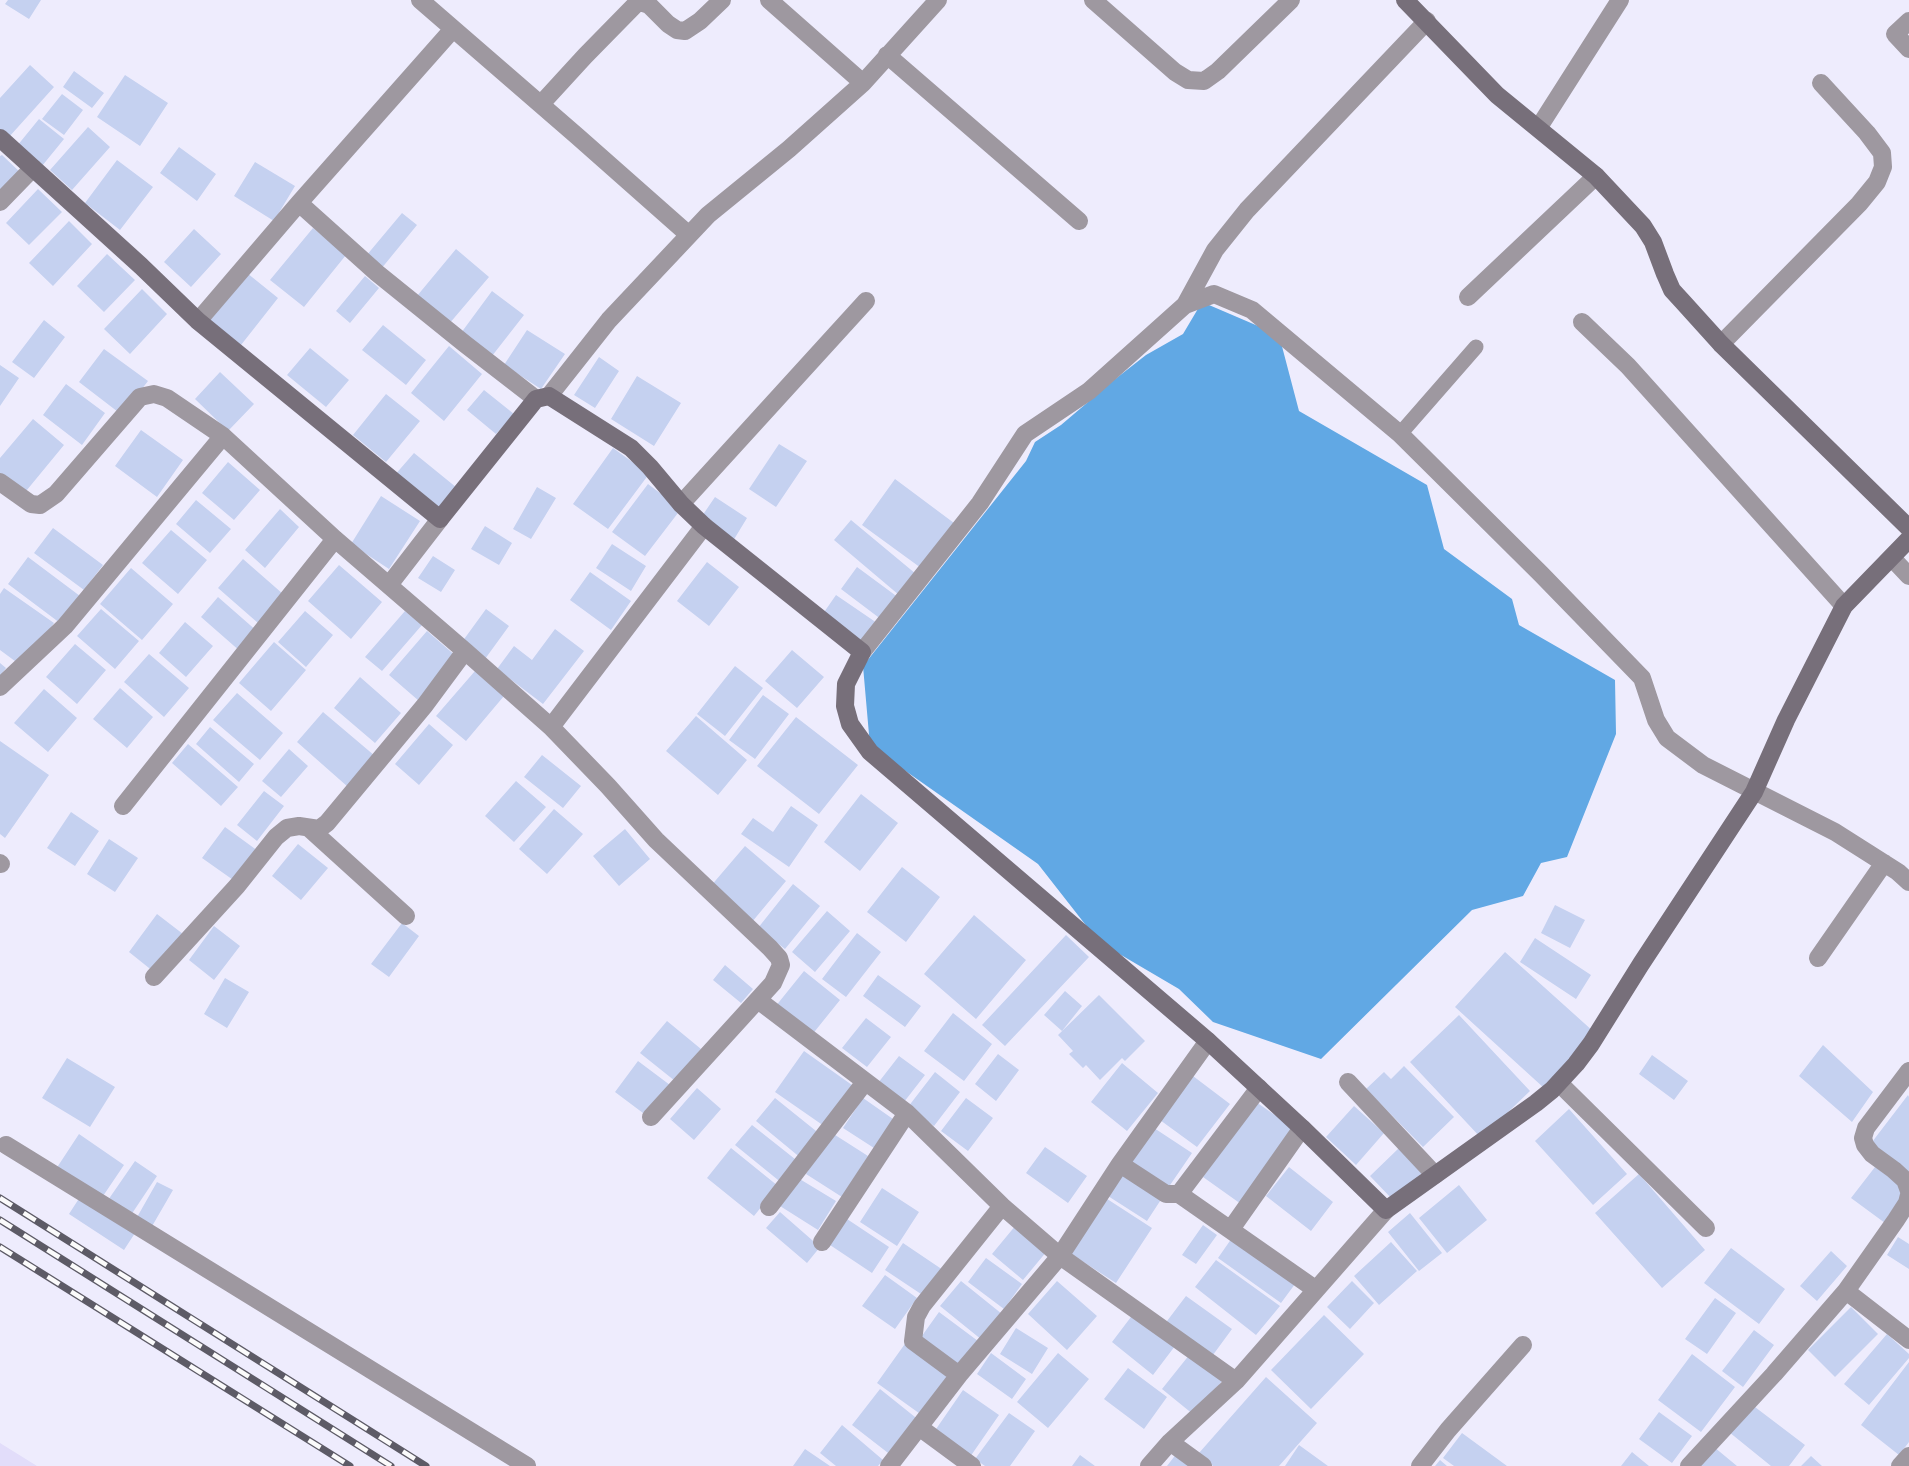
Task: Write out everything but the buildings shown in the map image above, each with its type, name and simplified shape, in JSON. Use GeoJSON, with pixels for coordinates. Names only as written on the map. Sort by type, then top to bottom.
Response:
{"type":"FeatureCollection","features":[{"type":"Feature","properties":{"kind":"street"},"geometry":{"type":"LineString","coordinates":[[420,0],[689,235]]}},
{"type":"Feature","properties":{"kind":"street"},"geometry":{"type":"LineString","coordinates":[[541,104],[630,9],[640,2],[649,3],[668,24],[684,32],[700,21],[722,0]]}},
{"type":"Feature","properties":{"kind":"street"},"geometry":{"type":"LineString","coordinates":[[769,0],[863,83]]}},
{"type":"Feature","properties":{"kind":"street"},"geometry":{"type":"LineString","coordinates":[[389,585],[440,519],[609,320],[708,215],[789,150],[863,83],[938,0]]}},
{"type":"Feature","properties":{"kind":"street"},"geometry":{"type":"LineString","coordinates":[[1093,0],[1175,72],[1188,80],[1204,81],[1218,71],[1291,0]]}},
{"type":"Feature","properties":{"kind":"street"},"geometry":{"type":"LineString","coordinates":[[1405,0],[1497,95],[1539,127],[1596,176],[1643,226],[1653,242],[1672,290],[1722,344],[1909,528]]}},
{"type":"Feature","properties":{"kind":"street"},"geometry":{"type":"LineString","coordinates":[[1539,127],[1616,2]]}},
{"type":"Feature","properties":{"kind":"street"},"geometry":{"type":"LineString","coordinates":[[1386,1210],[1208,1041],[870,752],[850,724],[845,706],[846,684],[862,652],[980,503],[1025,434],[1089,391],[1185,305],[1215,250],[1247,210],[1427,21]]}},
{"type":"Feature","properties":{"kind":"street"},"geometry":{"type":"LineString","coordinates":[[1909,21],[1895,34],[1909,49]]}},
{"type":"Feature","properties":{"kind":"street"},"geometry":{"type":"LineString","coordinates":[[198,321],[453,29]]}},
{"type":"Feature","properties":{"kind":"street"},"geometry":{"type":"LineString","coordinates":[[887,55],[1080,221]]}},
{"type":"Feature","properties":{"kind":"street"},"geometry":{"type":"LineString","coordinates":[[1722,344],[1859,204],[1877,182],[1883,167],[1882,153],[1821,83]]}},
{"type":"Feature","properties":{"kind":"street"},"geometry":{"type":"LineString","coordinates":[[0,138],[198,321],[440,519]]}},
{"type":"Feature","properties":{"kind":"street"},"geometry":{"type":"LineString","coordinates":[[0,202],[33,168]]}},
{"type":"Feature","properties":{"kind":"street"},"geometry":{"type":"LineString","coordinates":[[1468,297],[1596,176]]}},
{"type":"Feature","properties":{"kind":"street"},"geometry":{"type":"LineString","coordinates":[[299,203],[377,273],[542,397],[631,448],[704,526],[862,652]]}},
{"type":"Feature","properties":{"kind":"street"},"geometry":{"type":"LineString","coordinates":[[1185,305],[1214,294],[1252,310],[1400,434],[1642,678],[1656,720],[1667,738],[1703,765],[1835,832],[1909,882]]}},
{"type":"Feature","properties":{"kind":"street"},"geometry":{"type":"LineString","coordinates":[[681,504],[866,301]]}},
{"type":"Feature","properties":{"kind":"street"},"geometry":{"type":"LineString","coordinates":[[1582,322],[1628,366],[1844,606]]}},
{"type":"Feature","properties":{"kind":"street"},"geometry":{"type":"LineString","coordinates":[[0,482],[31,504],[40,505],[56,494],[140,397],[154,394],[167,398],[223,436],[335,539],[551,727],[656,840],[779,958],[781,965],[773,983],[651,1118]]}},
{"type":"Feature","properties":{"kind":"street"},"geometry":{"type":"LineString","coordinates":[[0,687],[65,626],[223,436]]}},
{"type":"Feature","properties":{"kind":"street"},"geometry":{"type":"LineString","coordinates":[[551,727],[704,526]]}},
{"type":"Feature","properties":{"kind":"street"},"geometry":{"type":"LineString","coordinates":[[123,806],[335,539]]}},
{"type":"Feature","properties":{"kind":"street"},"geometry":{"type":"LineString","coordinates":[[1149,1466],[1170,1442],[1236,1381],[1386,1210],[1536,1103],[1559,1083],[1591,1044],[1754,792],[1786,720],[1844,606],[1909,539]]}},
{"type":"Feature","properties":{"kind":"street"},"geometry":{"type":"LineString","coordinates":[[1892,558],[1909,576]]}},
{"type":"Feature","properties":{"kind":"street"},"geometry":{"type":"LineString","coordinates":[[154,977],[237,885],[276,837],[287,828],[298,826],[319,829],[327,824],[425,705],[465,651]]}},
{"type":"Feature","properties":{"kind":"street"},"geometry":{"type":"LineString","coordinates":[[309,828],[406,916]]}},
{"type":"Feature","properties":{"kind":"street"},"geometry":{"type":"LineString","coordinates":[[1818,958],[1884,863]]}},
{"type":"Feature","properties":{"kind":"street"},"geometry":{"type":"LineString","coordinates":[[758,1000],[907,1113],[1002,1206],[1060,1256],[1236,1381]]}},
{"type":"Feature","properties":{"kind":"street"},"geometry":{"type":"LineString","coordinates":[[889,1466],[959,1375],[1060,1256],[1120,1164],[1208,1041]]}},
{"type":"Feature","properties":{"kind":"street"},"geometry":{"type":"LineString","coordinates":[[1689,1466],[1774,1374],[1846,1291],[1907,1203],[1909,1193],[1905,1180],[1872,1154],[1863,1138],[1866,1128],[1909,1071]]}},
{"type":"Feature","properties":{"kind":"street"},"geometry":{"type":"LineString","coordinates":[[769,1207],[865,1082]]}},
{"type":"Feature","properties":{"kind":"street"},"geometry":{"type":"LineString","coordinates":[[1348,1082],[1435,1175]]}},
{"type":"Feature","properties":{"kind":"street"},"geometry":{"type":"LineString","coordinates":[[1559,1083],[1706,1228]]}},
{"type":"Feature","properties":{"kind":"street"},"geometry":{"type":"LineString","coordinates":[[1179,1194],[1259,1088]]}},
{"type":"Feature","properties":{"kind":"street"},"geometry":{"type":"LineString","coordinates":[[822,1242],[907,1113]]}},
{"type":"Feature","properties":{"kind":"street"},"geometry":{"type":"LineString","coordinates":[[1231,1229],[1302,1128]]}},
{"type":"Feature","properties":{"kind":"street"},"geometry":{"type":"LineString","coordinates":[[6,1145],[527,1466]]}},
{"type":"Feature","properties":{"kind":"street"},"geometry":{"type":"LineString","coordinates":[[1120,1164],[1166,1194],[1179,1194],[1315,1290]]}},
{"type":"Feature","properties":{"kind":"street"},"geometry":{"type":"LineString","coordinates":[[959,1375],[913,1341],[916,1317],[922,1306],[1002,1206]]}},
{"type":"Feature","properties":{"kind":"street"},"geometry":{"type":"LineString","coordinates":[[1846,1291],[1909,1340]]}},
{"type":"Feature","properties":{"kind":"street"},"geometry":{"type":"LineString","coordinates":[[1420,1466],[1448,1430],[1522,1346]]}},
{"type":"Feature","properties":{"kind":"street"},"geometry":{"type":"LineString","coordinates":[[919,1427],[972,1466]]}},
{"type":"Feature","properties":{"kind":"street"},"geometry":{"type":"LineString","coordinates":[[1170,1442],[1203,1466]]}},
{"type":"Feature","properties":{"kind":"street"},"geometry":{"type":"LineString","coordinates":[[1900,1466],[1909,1457]]}},
{"type":"Feature","properties":{"kind":"lane"},"geometry":{"type":"LineString","coordinates":[[1400,434],[1476,346]]}},
{"type":"Feature","properties":{"kind":"shaded area"},"geometry":{"type":"Polygon","coordinates":[[[0,1443],[37,1466],[0,1466],[0,1443]]]}},
{"type":"Feature","properties":{"kind":"water"},"geometry":{"type":"Polygon","coordinates":[[[1202,302],[1279,335],[1299,411],[1427,485],[1444,549],[1512,599],[1519,625],[1615,680],[1616,734],[1567,857],[1541,863],[1523,896],[1472,910],[1321,1059],[1213,1022],[1179,989],[1099,942],[1038,864],[870,746],[863,666],[1026,461],[1035,442],[1061,425],[1146,355],[1183,334],[1202,302]]]}},
{"type":"Feature","properties":{"kind":"railway"},"geometry":{"type":"LineString","coordinates":[[0,1198],[426,1466]]}},
{"type":"Feature","properties":{"kind":"railway"},"geometry":{"type":"LineString","coordinates":[[0,1220],[391,1466]]}},
{"type":"Feature","properties":{"kind":"railway"},"geometry":{"type":"LineString","coordinates":[[0,1247],[350,1466]]}}]}
